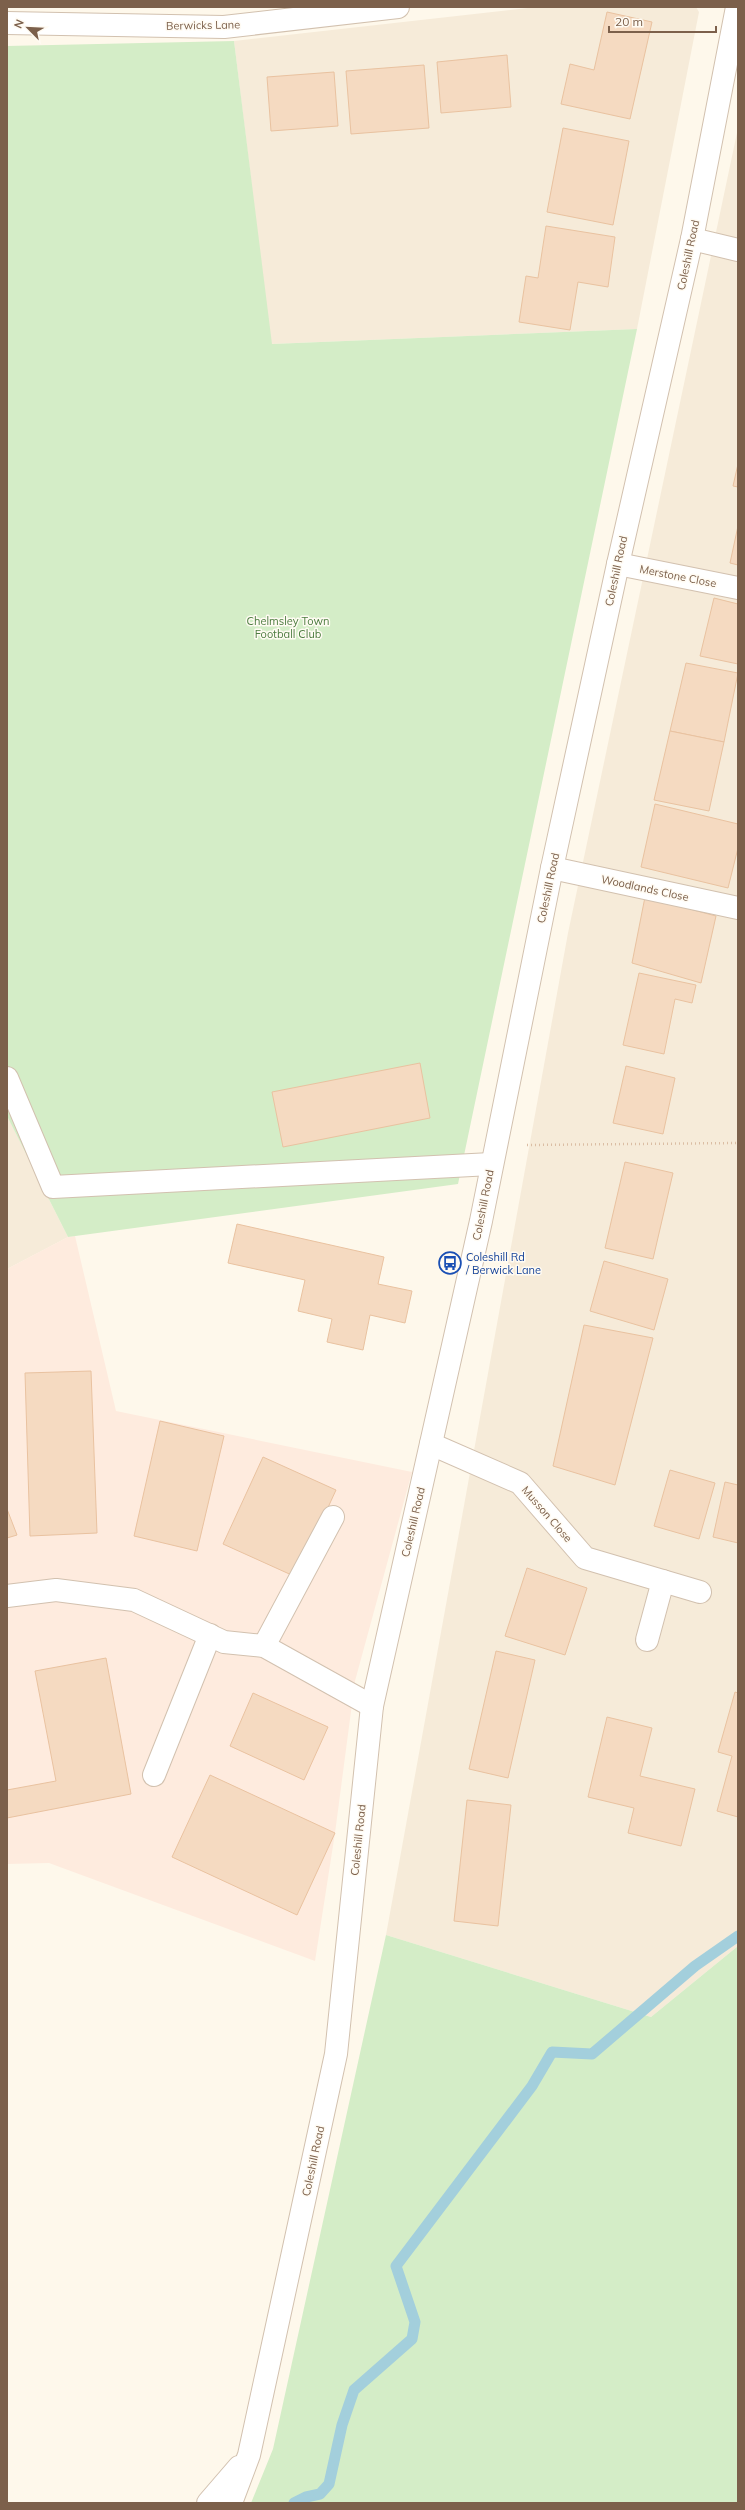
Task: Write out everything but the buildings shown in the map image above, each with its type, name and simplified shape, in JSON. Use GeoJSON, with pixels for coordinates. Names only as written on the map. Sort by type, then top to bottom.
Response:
{"type":"FeatureCollection","features":[{"type":"Feature","properties":{"kind":"street","name":"Berwicks Lane"},"geometry":{"type":"LineString","coordinates":[[7,23],[224,27],[398,7]]}},
{"type":"Feature","properties":{"kind":"street","name":"Coleshill Road"},"geometry":{"type":"LineString","coordinates":[[232,2503],[249,2455],[336,2054],[372,1706],[492,1164],[552,868],[618,564],[692,239],[737,7]]}},
{"type":"Feature","properties":{"kind":"street"},"geometry":{"type":"LineString","coordinates":[[692,239],[738,250]]}},
{"type":"Feature","properties":{"kind":"street","name":"Merstone Close"},"geometry":{"type":"LineString","coordinates":[[618,564],[738,588]]}},
{"type":"Feature","properties":{"kind":"street","name":"Woodlands Close"},"geometry":{"type":"LineString","coordinates":[[552,868],[738,908]]}},
{"type":"Feature","properties":{"kind":"street"},"geometry":{"type":"LineString","coordinates":[[7,1078],[53,1187],[492,1164]]}},
{"type":"Feature","properties":{"kind":"street","name":"Musson Close"},"geometry":{"type":"LineString","coordinates":[[431,1444],[520,1483],[585,1558],[700,1592]]}},
{"type":"Feature","properties":{"kind":"street"},"geometry":{"type":"LineString","coordinates":[[264,1646],[333,1517]]}},
{"type":"Feature","properties":{"kind":"street"},"geometry":{"type":"LineString","coordinates":[[647,1640],[662,1581]]}},
{"type":"Feature","properties":{"kind":"street"},"geometry":{"type":"LineString","coordinates":[[7,1596],[56,1590],[134,1600],[224,1642],[264,1646],[372,1706]]}},
{"type":"Feature","properties":{"kind":"street"},"geometry":{"type":"LineString","coordinates":[[154,1775],[210,1635]]}},
{"type":"Feature","properties":{"kind":"street","name":"Coleshill Road"},"geometry":{"type":"LineString","coordinates":[[208,2503],[249,2455]]}},
{"type":"Feature","properties":{"kind":"path"},"geometry":{"type":"LineString","coordinates":[[524,1145],[738,1143]]}},
{"type":"Feature","properties":{"kind":"shaded area"},"geometry":{"type":"Polygon","coordinates":[[[537,7],[696,7],[699,12],[637,329],[271,344],[234,41],[537,7]]]}},
{"type":"Feature","properties":{"kind":"shaded area"},"geometry":{"type":"Polygon","coordinates":[[[738,128],[738,1946],[651,2017],[386,1935],[568,933],[738,128]]]}},
{"type":"Feature","properties":{"kind":"shaded area"},"geometry":{"type":"Polygon","coordinates":[[[7,1116],[68,1237],[7,1269],[7,1116]]]}},
{"type":"Feature","properties":{"kind":"shaded area"},"geometry":{"type":"Polygon","coordinates":[[[75,1236],[116,1411],[412,1472],[355,1681],[335,1833],[315,1961],[49,1863],[7,1864],[7,1269],[68,1237],[75,1236]]]}},
{"type":"Feature","properties":{"kind":"green space","name":"Chelmsley Town Football Club"},"geometry":{"type":"Polygon","coordinates":[[[234,41],[272,344],[637,329],[458,1184],[68,1237],[7,1116],[7,46],[234,41]]]}},
{"type":"Feature","properties":{"kind":"green space"},"geometry":{"type":"Polygon","coordinates":[[[386,1935],[651,2017],[738,1946],[738,2503],[251,2503],[273,2449],[386,1935]]]}},
{"type":"Feature","properties":{"kind":"waterway"},"geometry":{"type":"LineString","coordinates":[[294,2503],[306,2497],[320,2494],[329,2484],[342,2425],[354,2390],[412,2339],[415,2322],[396,2266],[532,2086],[552,2052],[592,2054],[695,1966],[738,1936]]}},
{"type":"Feature","properties":{"kind":"place","name":"Coleshill Rd / Berwick Lane"},"geometry":{"type":"Point","coordinates":[450,1263]}}]}
